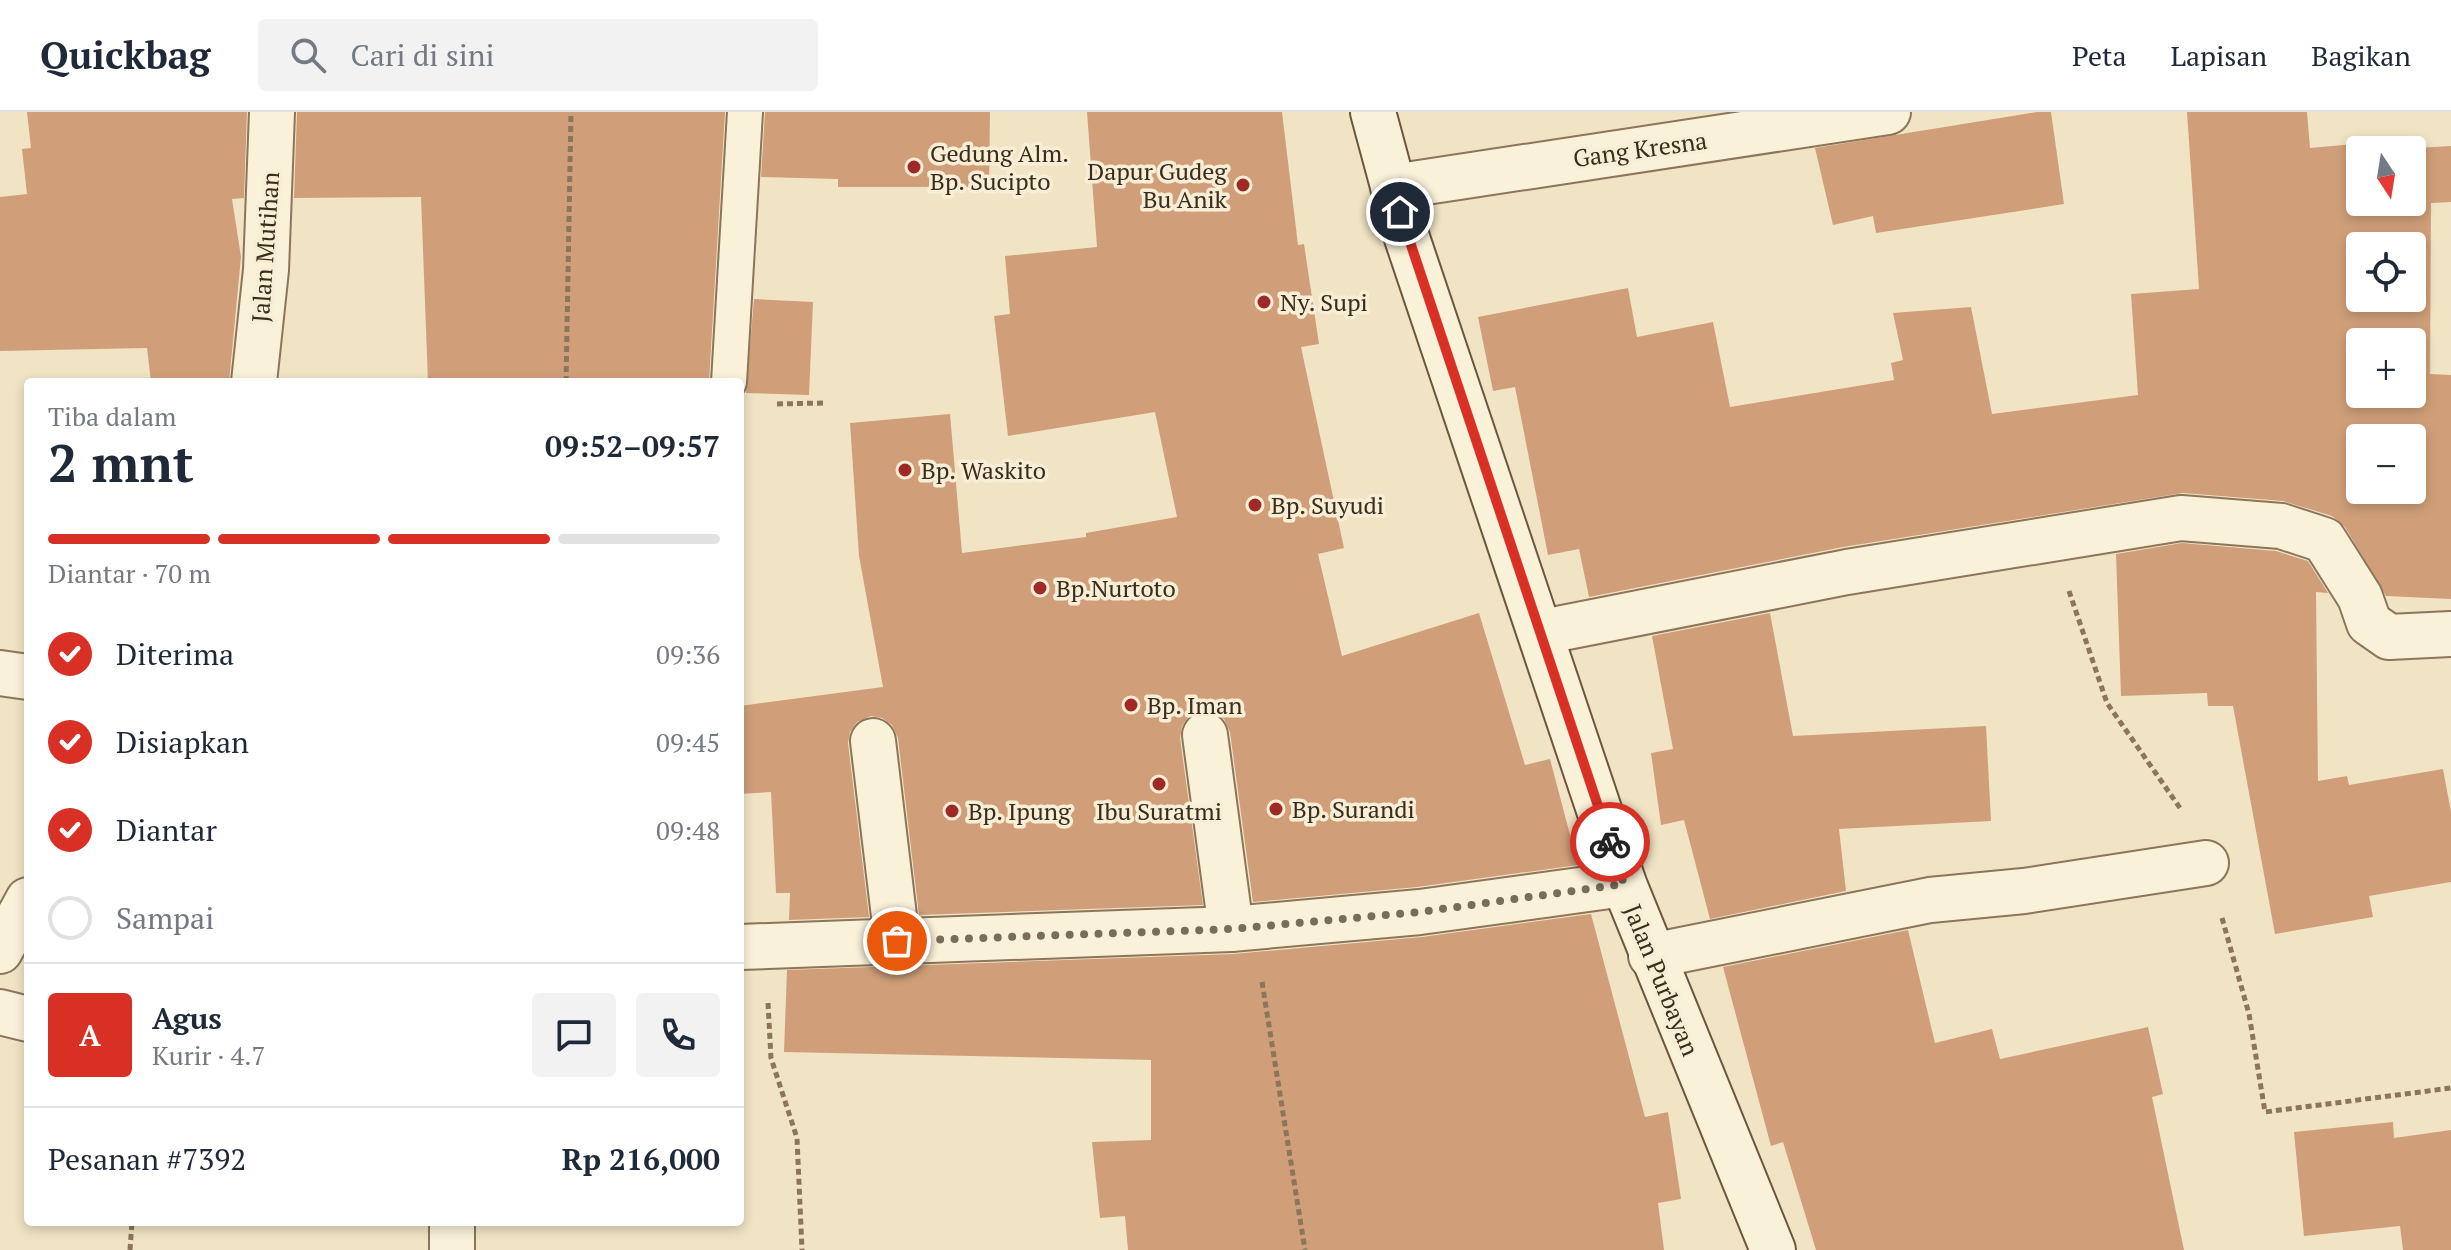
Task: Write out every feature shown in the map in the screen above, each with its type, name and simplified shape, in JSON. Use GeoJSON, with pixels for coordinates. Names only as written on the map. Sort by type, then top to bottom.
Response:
{"type":"FeatureCollection","features":[{"type":"Feature","properties":{"kind":"street","name":"Jalan Mutihan"},"geometry":{"type":"LineString","coordinates":[[254,378],[266,270],[272,112]]}},
{"type":"Feature","properties":{"kind":"street","name":"Jalan Purbayan"},"geometry":{"type":"LineString","coordinates":[[1373,112],[1393,187],[1624,884],[1773,1250]]}},
{"type":"Feature","properties":{"kind":"street","name":"Gang Kresna"},"geometry":{"type":"LineString","coordinates":[[1393,187],[1888,112]]}},
{"type":"Feature","properties":{"kind":"street"},"geometry":{"type":"LineString","coordinates":[[1542,632],[1847,572],[2181,518],[2281,526],[2324,540],[2360,597],[2369,623],[2389,637],[2451,634]]}},
{"type":"Feature","properties":{"kind":"street"},"geometry":{"type":"LineString","coordinates":[[0,673],[24,676]]}},
{"type":"Feature","properties":{"kind":"street"},"geometry":{"type":"LineString","coordinates":[[1205,735],[1242,928]]}},
{"type":"Feature","properties":{"kind":"street"},"geometry":{"type":"LineString","coordinates":[[873,741],[897,941]]}},
{"type":"Feature","properties":{"kind":"street"},"geometry":{"type":"LineString","coordinates":[[1651,956],[1930,900],[2024,891],[2206,863]]}},
{"type":"Feature","properties":{"kind":"street"},"geometry":{"type":"LineString","coordinates":[[752,945],[1242,928],[1420,912],[1624,884]]}},
{"type":"Feature","properties":{"kind":"street"},"geometry":{"type":"LineString","coordinates":[[0,951],[24,907]]}},
{"type":"Feature","properties":{"kind":"street"},"geometry":{"type":"LineString","coordinates":[[0,1012],[24,1018]]}},
{"type":"Feature","properties":{"kind":"street"},"geometry":{"type":"LineString","coordinates":[[452,1226],[452,1250]]}},
{"type":"Feature","properties":{"kind":"lane"},"geometry":{"type":"LineString","coordinates":[[729,378],[745,112]]}},
{"type":"Feature","properties":{"kind":"path"},"geometry":{"type":"LineString","coordinates":[[566,378],[571,112]]}},
{"type":"Feature","properties":{"kind":"path"},"geometry":{"type":"LineString","coordinates":[[768,404],[823,403]]}},
{"type":"Feature","properties":{"kind":"path"},"geometry":{"type":"LineString","coordinates":[[2052,539],[2107,703],[2172,793],[2206,863],[2249,1014],[2265,1112],[2451,1088]]}},
{"type":"Feature","properties":{"kind":"path"},"geometry":{"type":"LineString","coordinates":[[1242,928],[1305,1250]]}},
{"type":"Feature","properties":{"kind":"path"},"geometry":{"type":"LineString","coordinates":[[752,945],[771,1058],[797,1138],[803,1201],[802,1250]]}},
{"type":"Feature","properties":{"kind":"path"},"geometry":{"type":"LineString","coordinates":[[130,1250],[132,1226]]}},
{"type":"Feature","properties":{"kind":"building"},"geometry":{"type":"Polygon","coordinates":[[[27,112],[247,112],[244,198],[232,199],[241,257],[229,378],[151,378],[147,348],[0,351],[0,197],[27,194],[22,149],[31,148],[27,112]]]}},
{"type":"Feature","properties":{"kind":"building"},"geometry":{"type":"Polygon","coordinates":[[[297,112],[725,112],[709,378],[428,378],[421,197],[294,198],[297,112]]]}},
{"type":"Feature","properties":{"kind":"building","name":"Gedung Alm. Bp. Sucipto"},"geometry":{"type":"Polygon","coordinates":[[[765,112],[990,112],[989,187],[838,187],[838,179],[761,177],[765,112]]]}},
{"type":"Feature","properties":{"kind":"building"},"geometry":{"type":"Polygon","coordinates":[[[1087,112],[1282,112],[1298,245],[1304,244],[1319,344],[1301,347],[1344,548],[1318,554],[1342,656],[1479,613],[1525,765],[1550,759],[1578,865],[1417,887],[1253,902],[1230,732],[1224,719],[1214,712],[1202,710],[1189,716],[1182,726],[1180,738],[1203,905],[919,915],[898,738],[892,725],[882,718],[871,716],[857,722],[850,732],[848,743],[869,917],[789,920],[790,893],[776,893],[771,792],[744,794],[744,705],[883,687],[859,556],[850,423],[950,414],[962,553],[1086,537],[1086,533],[1177,517],[1155,412],[1008,436],[994,316],[1010,314],[1005,256],[1097,247],[1087,112]]]}},
{"type":"Feature","properties":{"kind":"building"},"geometry":{"type":"Polygon","coordinates":[[[2051,112],[2064,204],[1876,233],[1873,216],[1833,225],[1815,148],[2051,112]]]}},
{"type":"Feature","properties":{"kind":"building"},"geometry":{"type":"Polygon","coordinates":[[[2187,112],[2307,112],[2310,148],[2346,145],[2346,216],[2426,216],[2426,147],[2451,146],[2451,202],[2431,203],[2430,374],[2451,375],[2451,599],[2386,596],[2345,527],[2332,516],[2283,501],[2183,493],[1843,547],[1589,597],[1579,549],[1548,555],[1515,387],[1493,391],[1478,317],[1628,288],[1637,337],[1713,322],[1730,407],[1894,380],[1891,363],[1903,360],[1893,313],[1971,307],[1992,414],[2138,395],[2131,294],[2199,289],[2187,112]]]}},
{"type":"Feature","properties":{"kind":"building"},"geometry":{"type":"Polygon","coordinates":[[[754,299],[813,302],[809,395],[746,393],[754,299]]]}},
{"type":"Feature","properties":{"kind":"building"},"geometry":{"type":"Polygon","coordinates":[[[2182,543],[2276,551],[2308,561],[2328,593],[2316,592],[2318,781],[2347,776],[2349,785],[2443,769],[2451,812],[2451,882],[2369,896],[2373,917],[2275,934],[2233,706],[2208,706],[2207,693],[2121,696],[2116,554],[2182,543]]]}},
{"type":"Feature","properties":{"kind":"building"},"geometry":{"type":"Polygon","coordinates":[[[1770,613],[1793,736],[1986,726],[1991,821],[1839,829],[1846,891],[1710,919],[1684,820],[1661,825],[1651,753],[1673,749],[1652,636],[1770,613]]]}},
{"type":"Feature","properties":{"kind":"building"},"geometry":{"type":"Polygon","coordinates":[[[1591,914],[1645,1117],[1668,1112],[1681,1199],[1658,1203],[1664,1250],[1128,1250],[1125,1216],[1100,1218],[1092,1142],[1151,1140],[1151,1060],[784,1052],[787,970],[1233,954],[1422,937],[1591,914]]]}},
{"type":"Feature","properties":{"kind":"building"},"geometry":{"type":"Polygon","coordinates":[[[1908,930],[1935,1043],[1992,1029],[2000,1059],[2148,1027],[2163,1094],[2152,1097],[2184,1250],[1816,1250],[1783,1142],[1771,1146],[1723,967],[1908,930]]]}},
{"type":"Feature","properties":{"kind":"building"},"geometry":{"type":"Polygon","coordinates":[[[2393,1122],[2394,1138],[2451,1130],[2451,1250],[2403,1250],[2400,1226],[2304,1236],[2294,1132],[2393,1122]]]}},
{"type":"Feature","properties":{"kind":"way so far"},"geometry":{"type":"LineString","coordinates":[[897,941],[1231,929],[1420,912],[1624,884],[1610,842]]}},
{"type":"Feature","properties":{"kind":"place","name":"Gedung Alm. Bp. Sucipto"},"geometry":{"type":"Point","coordinates":[914,167]}},
{"type":"Feature","properties":{"kind":"place","name":"Dapur Gudeg Bu Anik"},"geometry":{"type":"Point","coordinates":[1243,185]}},
{"type":"Feature","properties":{"kind":"place","name":"Ny. Supi"},"geometry":{"type":"Point","coordinates":[1264,302]}},
{"type":"Feature","properties":{"kind":"place","name":"Bp. Waskito"},"geometry":{"type":"Point","coordinates":[905,470]}},
{"type":"Feature","properties":{"kind":"place","name":"Bp. Suyudi"},"geometry":{"type":"Point","coordinates":[1255,505]}},
{"type":"Feature","properties":{"kind":"place","name":"Bp.Nurtoto"},"geometry":{"type":"Point","coordinates":[1040,588]}},
{"type":"Feature","properties":{"kind":"place","name":"Bp. Iman"},"geometry":{"type":"Point","coordinates":[1131,705]}},
{"type":"Feature","properties":{"kind":"place","name":"Ibu Suratmi"},"geometry":{"type":"Point","coordinates":[1159,784]}},
{"type":"Feature","properties":{"kind":"place","name":"Bp. Surandi"},"geometry":{"type":"Point","coordinates":[1276,809]}},
{"type":"Feature","properties":{"kind":"place","name":"Bp. Ipung"},"geometry":{"type":"Point","coordinates":[952,811]}},
{"type":"Feature","properties":{"kind":"route"},"geometry":{"type":"LineString","coordinates":[[1400,212],[1610,842]]}}]}
